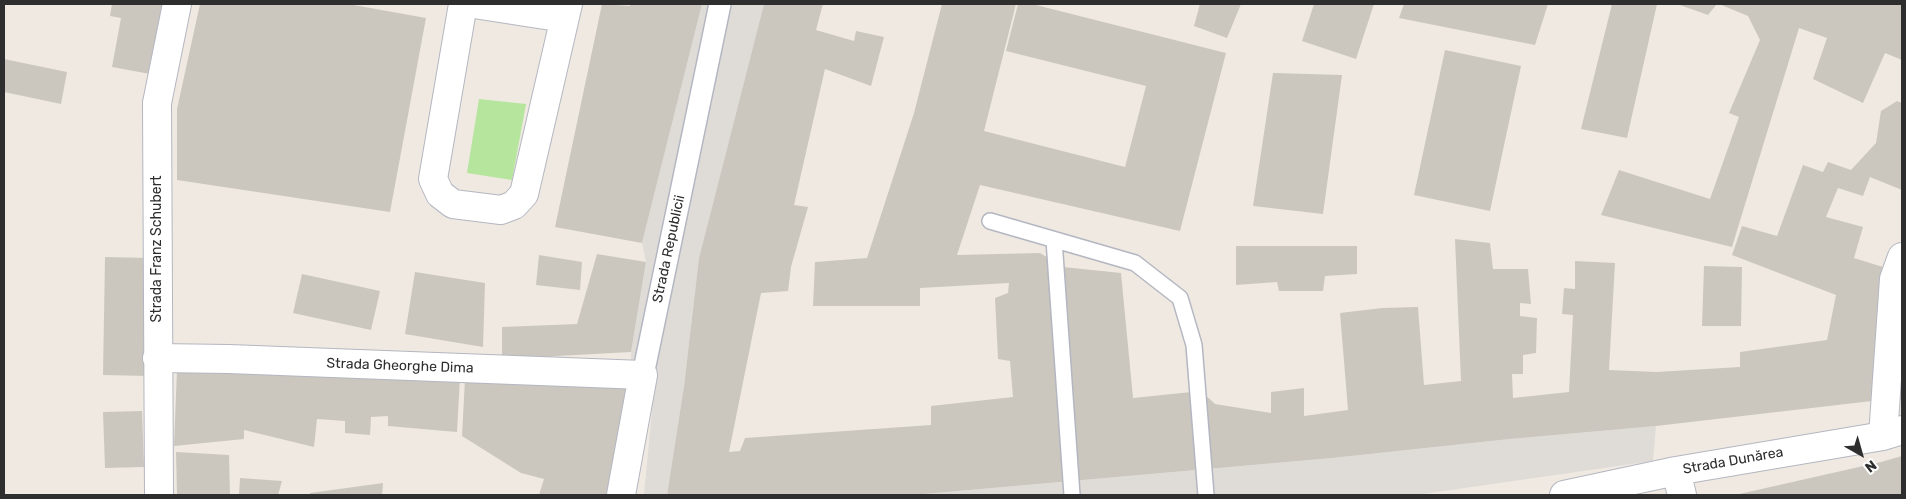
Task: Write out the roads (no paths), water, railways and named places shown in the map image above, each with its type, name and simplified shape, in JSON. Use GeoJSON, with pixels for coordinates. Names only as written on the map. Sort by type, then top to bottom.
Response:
{"type":"FeatureCollection","features":[{"type":"Feature","properties":{"kind":"street","name":"Strada Franz Schubert"},"geometry":{"type":"LineString","coordinates":[[159,495],[157,102],[177,4]]}},
{"type":"Feature","properties":{"kind":"street"},"geometry":{"type":"LineString","coordinates":[[463,4],[433,179],[440,194],[453,204],[501,210],[514,205],[524,194],[566,11],[474,4]]}},
{"type":"Feature","properties":{"kind":"street","name":"Strada Republicii"},"geometry":{"type":"LineString","coordinates":[[621,495],[720,4]]}},
{"type":"Feature","properties":{"kind":"street"},"geometry":{"type":"LineString","coordinates":[[1893,433],[1894,279],[1902,256]]}},
{"type":"Feature","properties":{"kind":"street","name":"Strada Gheorghe Dima"},"geometry":{"type":"LineString","coordinates":[[157,358],[229,359],[644,375]]}},
{"type":"Feature","properties":{"kind":"street","name":"Strada Dunărea"},"geometry":{"type":"LineString","coordinates":[[1564,495],[1679,483],[1893,433]]}},
{"type":"Feature","properties":{"kind":"lane"},"geometry":{"type":"LineString","coordinates":[[990,221],[1135,263],[1180,298],[1194,345],[1206,495]]}},
{"type":"Feature","properties":{"kind":"lane"},"geometry":{"type":"LineString","coordinates":[[1054,240],[1072,495]]}}]}
